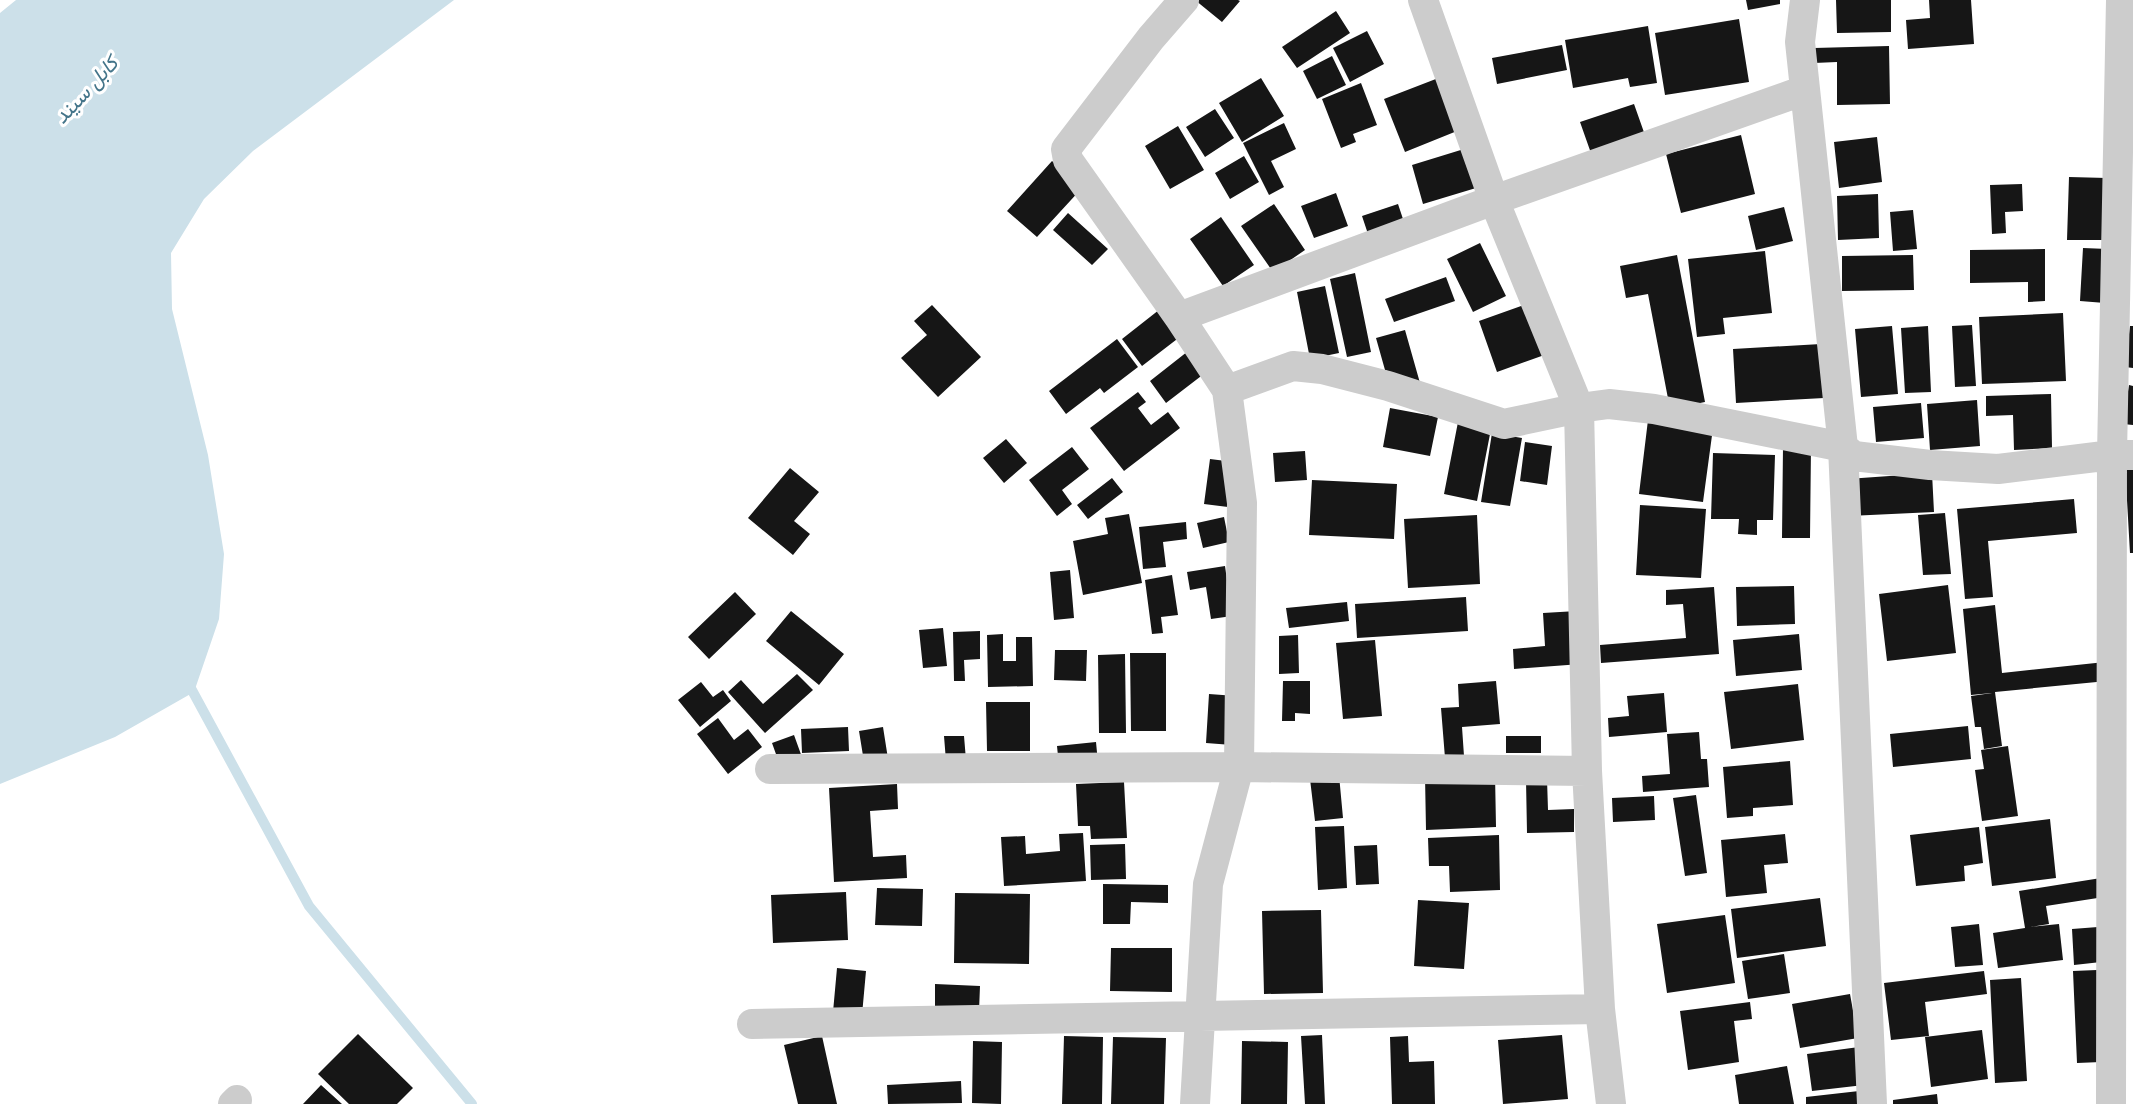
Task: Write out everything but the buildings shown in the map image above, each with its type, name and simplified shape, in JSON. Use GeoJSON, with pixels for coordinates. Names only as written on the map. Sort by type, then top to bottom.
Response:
{"type":"FeatureCollection","features":[{"type":"Feature","properties":{"kind":"street"},"geometry":{"type":"LineString","coordinates":[[1184,0],[1151,38],[1066,149],[1068,160],[1179,317],[1227,390],[1242,503],[1239,767],[1208,884],[1195,1104]]}},
{"type":"Feature","properties":{"kind":"street"},"geometry":{"type":"LineString","coordinates":[[1423,0],[1494,200],[1579,408],[1587,771],[1600,1009],[1611,1104]]}},
{"type":"Feature","properties":{"kind":"street"},"geometry":{"type":"LineString","coordinates":[[1805,0],[1800,42],[1843,447],[1872,1104]]}},
{"type":"Feature","properties":{"kind":"street"},"geometry":{"type":"LineString","coordinates":[[2111,1104],[2122,455],[2121,0]]}},
{"type":"Feature","properties":{"kind":"street"},"geometry":{"type":"LineString","coordinates":[[1179,317],[1494,200],[1805,90]]}},
{"type":"Feature","properties":{"kind":"street"},"geometry":{"type":"LineString","coordinates":[[1227,390],[1293,366],[1322,369],[1388,386],[1504,424],[1609,404],[1654,409],[1843,447],[1854,456],[1930,465],[1998,469],[2122,455]]}},
{"type":"Feature","properties":{"kind":"street"},"geometry":{"type":"LineString","coordinates":[[770,769],[1239,767],[1587,771]]}},
{"type":"Feature","properties":{"kind":"street"},"geometry":{"type":"LineString","coordinates":[[752,1024],[1600,1009]]}},
{"type":"Feature","properties":{"kind":"water","name":"کابل سيند"},"geometry":{"type":"Polygon","coordinates":[[[16,0],[454,0],[253,151],[204,199],[171,253],[172,309],[208,455],[224,554],[219,619],[194,692],[115,737],[0,784],[0,13],[16,0]]]}},
{"type":"Feature","properties":{"kind":"waterway"},"geometry":{"type":"LineString","coordinates":[[187,681],[309,906],[472,1104]]}}]}
